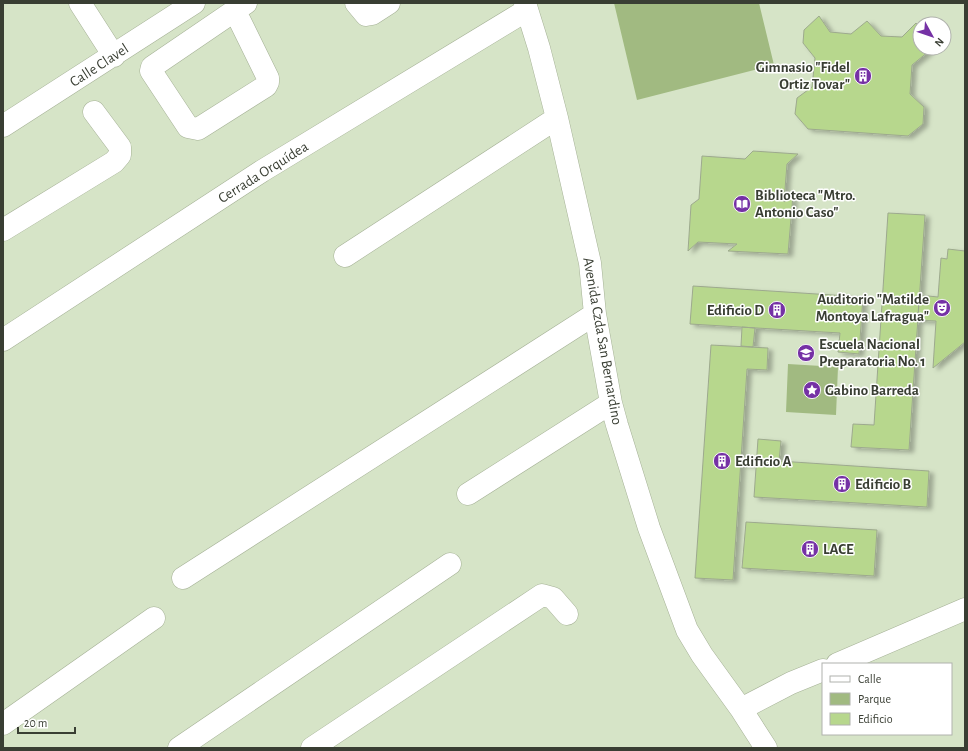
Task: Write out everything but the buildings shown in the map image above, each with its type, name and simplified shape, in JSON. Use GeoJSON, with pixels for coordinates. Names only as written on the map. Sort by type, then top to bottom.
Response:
{"type":"FeatureCollection","features":[{"type":"Feature","properties":{"kind":"street"},"geometry":{"type":"LineString","coordinates":[[80,3],[114,56]]}},
{"type":"Feature","properties":{"kind":"street","name":"Calle Clavel"},"geometry":{"type":"LineString","coordinates":[[3,126],[114,56],[194,3]]}},
{"type":"Feature","properties":{"kind":"street"},"geometry":{"type":"LineString","coordinates":[[356,3],[366,15],[372,14],[389,3]]}},
{"type":"Feature","properties":{"kind":"street","name":"Avenida Czda San Bernardino"},"geometry":{"type":"LineString","coordinates":[[526,6],[539,48],[557,118],[590,263],[595,314],[611,403],[649,528],[687,630],[702,655],[741,709],[766,748]]}},
{"type":"Feature","properties":{"kind":"street","name":"Cerrada Orquídea"},"geometry":{"type":"LineString","coordinates":[[3,340],[262,171],[526,6]]}},
{"type":"Feature","properties":{"kind":"street"},"geometry":{"type":"LineString","coordinates":[[241,7],[268,78],[268,82],[266,86],[198,129],[188,127],[151,71],[152,67],[241,7]]}},
{"type":"Feature","properties":{"kind":"street"},"geometry":{"type":"LineString","coordinates":[[3,230],[114,162],[120,155],[120,147],[94,112]]}},
{"type":"Feature","properties":{"kind":"street"},"geometry":{"type":"LineString","coordinates":[[345,256],[557,118]]}},
{"type":"Feature","properties":{"kind":"street"},"geometry":{"type":"LineString","coordinates":[[183,578],[595,314]]}},
{"type":"Feature","properties":{"kind":"street"},"geometry":{"type":"LineString","coordinates":[[468,494],[611,403]]}},
{"type":"Feature","properties":{"kind":"street"},"geometry":{"type":"LineString","coordinates":[[180,748],[450,564]]}},
{"type":"Feature","properties":{"kind":"street"},"geometry":{"type":"LineString","coordinates":[[312,748],[542,595],[553,598],[567,614]]}},
{"type":"Feature","properties":{"kind":"street"},"geometry":{"type":"LineString","coordinates":[[839,663],[965,609]]}},
{"type":"Feature","properties":{"kind":"street"},"geometry":{"type":"LineString","coordinates":[[3,724],[154,618]]}},
{"type":"Feature","properties":{"kind":"street"},"geometry":{"type":"LineString","coordinates":[[741,709],[791,683],[822,670]]}},
{"type":"Feature","properties":{"kind":"green space"},"geometry":{"type":"Polygon","coordinates":[[[614,3],[759,3],[774,65],[637,100],[614,3]]]}},
{"type":"Feature","properties":{"kind":"green space"},"geometry":{"type":"Polygon","coordinates":[[[788,364],[838,367],[836,415],[786,412],[788,364]]]}},
{"type":"Feature","properties":{"kind":"place","name":"Gimnasio \"Fidel Ortiz Tovar\""},"geometry":{"type":"Point","coordinates":[863,76]}},
{"type":"Feature","properties":{"kind":"place","name":"Biblioteca \"Mtro. Antonio Caso\""},"geometry":{"type":"Point","coordinates":[742,204]}},
{"type":"Feature","properties":{"kind":"place","name":"Auditorio \"Matilde Montoya Lafragua\""},"geometry":{"type":"Point","coordinates":[942,308]}},
{"type":"Feature","properties":{"kind":"place","name":"Edificio D"},"geometry":{"type":"Point","coordinates":[777,310]}},
{"type":"Feature","properties":{"kind":"place","name":"Escuela Nacional Preparatoria No. 1"},"geometry":{"type":"Point","coordinates":[806,353]}},
{"type":"Feature","properties":{"kind":"place","name":"Gabino Barreda"},"geometry":{"type":"Point","coordinates":[812,390]}},
{"type":"Feature","properties":{"kind":"place","name":"Edificio A"},"geometry":{"type":"Point","coordinates":[722,461]}},
{"type":"Feature","properties":{"kind":"place","name":"Edificio B"},"geometry":{"type":"Point","coordinates":[842,484]}},
{"type":"Feature","properties":{"kind":"place","name":"LACE"},"geometry":{"type":"Point","coordinates":[810,549]}}]}
